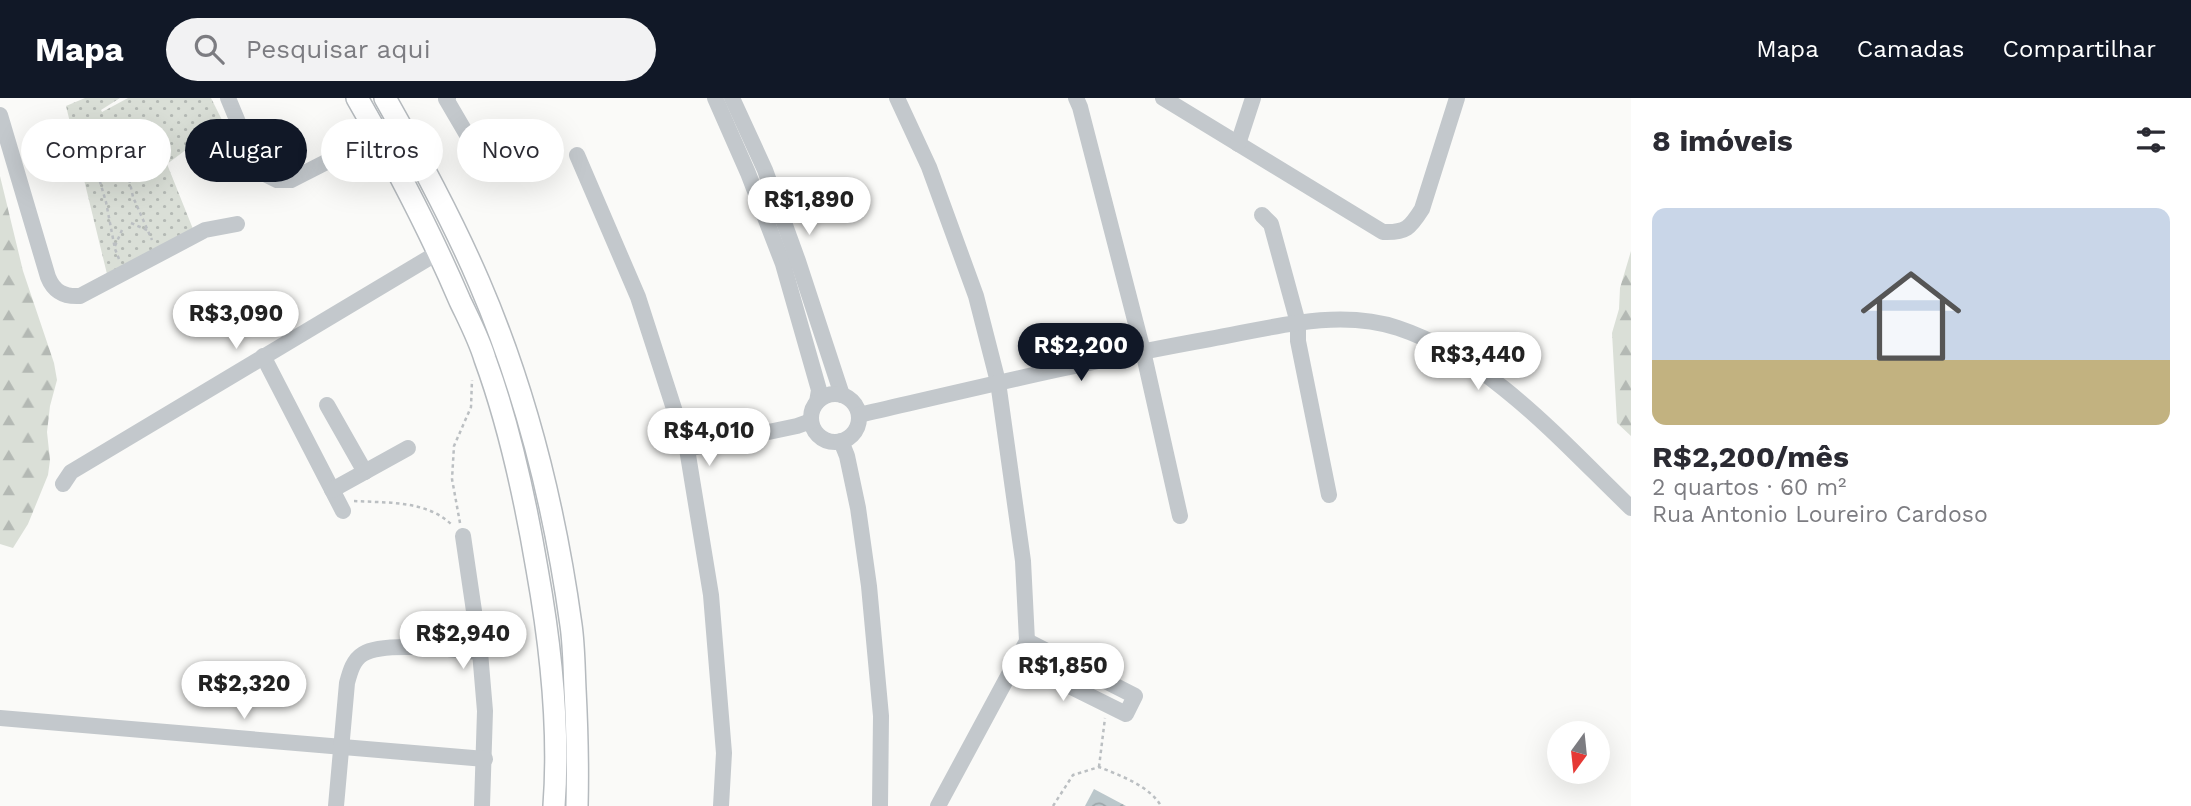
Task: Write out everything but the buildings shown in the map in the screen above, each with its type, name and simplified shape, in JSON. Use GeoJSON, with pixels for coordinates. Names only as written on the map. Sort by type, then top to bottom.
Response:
{"type":"FeatureCollection","features":[{"type":"Feature","properties":{"kind":"main road"},"geometry":{"type":"LineString","coordinates":[[357,98],[369,119]]}},
{"type":"Feature","properties":{"kind":"main road"},"geometry":{"type":"LineString","coordinates":[[385,98],[448,215],[480,283],[531,428],[555,530],[572,628],[578,762],[577,806]]}},
{"type":"Feature","properties":{"kind":"main road"},"geometry":{"type":"LineString","coordinates":[[403,182],[439,252],[485,357],[510,436],[529,516],[545,616],[556,744],[554,806]]}},
{"type":"Feature","properties":{"kind":"street"},"geometry":{"type":"LineString","coordinates":[[228,98],[252,156],[263,173],[277,180],[291,180],[321,165]]}},
{"type":"Feature","properties":{"kind":"street"},"geometry":{"type":"LineString","coordinates":[[448,98],[446,99],[457,119]]}},
{"type":"Feature","properties":{"kind":"street"},"geometry":{"type":"LineString","coordinates":[[716,98],[783,264],[819,390],[817,402]]}},
{"type":"Feature","properties":{"kind":"street"},"geometry":{"type":"LineString","coordinates":[[732,98],[765,170],[842,395],[853,403],[859,415],[859,422],[853,434],[841,441],[828,441],[813,428],[813,408],[828,395],[842,395]]}},
{"type":"Feature","properties":{"kind":"street"},"geometry":{"type":"LineString","coordinates":[[897,98],[929,167],[976,296],[998,382],[1023,561],[1027,641],[939,806]]}},
{"type":"Feature","properties":{"kind":"street"},"geometry":{"type":"LineString","coordinates":[[1076,98],[1143,351],[1180,516]]}},
{"type":"Feature","properties":{"kind":"street"},"geometry":{"type":"LineString","coordinates":[[1163,98],[1383,232],[1399,233],[1413,224],[1422,209],[1457,98]]}},
{"type":"Feature","properties":{"kind":"street"},"geometry":{"type":"LineString","coordinates":[[1238,144],[1253,98]]}},
{"type":"Feature","properties":{"kind":"street"},"geometry":{"type":"LineString","coordinates":[[0,115],[51,284],[57,291],[69,296],[79,296],[205,230],[237,223]]}},
{"type":"Feature","properties":{"kind":"street"},"geometry":{"type":"LineString","coordinates":[[577,155],[638,297],[687,449],[711,595],[724,753],[721,806]]}},
{"type":"Feature","properties":{"kind":"street"},"geometry":{"type":"LineString","coordinates":[[1262,215],[1271,224],[1298,323],[1298,341],[1329,495]]}},
{"type":"Feature","properties":{"kind":"street"},"geometry":{"type":"LineString","coordinates":[[63,484],[71,472],[439,252]]}},
{"type":"Feature","properties":{"kind":"street"},"geometry":{"type":"LineString","coordinates":[[859,415],[1143,351],[1298,323],[1353,318],[1398,328],[1475,366],[1522,404],[1631,508]]}},
{"type":"Feature","properties":{"kind":"street"},"geometry":{"type":"LineString","coordinates":[[263,356],[337,500],[365,472],[408,448]]}},
{"type":"Feature","properties":{"kind":"street"},"geometry":{"type":"LineString","coordinates":[[327,405],[365,472]]}},
{"type":"Feature","properties":{"kind":"street"},"geometry":{"type":"LineString","coordinates":[[687,449],[811,421]]}},
{"type":"Feature","properties":{"kind":"street"},"geometry":{"type":"LineString","coordinates":[[841,441],[847,456],[858,508],[869,586],[881,716],[880,806]]}},
{"type":"Feature","properties":{"kind":"street"},"geometry":{"type":"LineString","coordinates":[[463,536],[480,652],[485,711],[482,806]]}},
{"type":"Feature","properties":{"kind":"street"},"geometry":{"type":"LineString","coordinates":[[1017,660],[1126,714],[1135,696],[1027,641]]}},
{"type":"Feature","properties":{"kind":"street"},"geometry":{"type":"LineString","coordinates":[[336,806],[347,683],[351,667],[362,655],[379,649],[393,648],[480,652]]}},
{"type":"Feature","properties":{"kind":"street"},"geometry":{"type":"LineString","coordinates":[[0,718],[485,759]]}},
{"type":"Feature","properties":{"kind":"path"},"geometry":{"type":"LineString","coordinates":[[126,271],[115,250],[106,202],[85,131],[96,126],[102,127],[121,158],[133,197],[153,240]]}},
{"type":"Feature","properties":{"kind":"path"},"geometry":{"type":"LineString","coordinates":[[131,223],[149,231]]}},
{"type":"Feature","properties":{"kind":"path"},"geometry":{"type":"LineString","coordinates":[[115,250],[122,230]]}},
{"type":"Feature","properties":{"kind":"path"},"geometry":{"type":"LineString","coordinates":[[463,536],[452,479],[454,446],[471,407],[472,381]]}},
{"type":"Feature","properties":{"kind":"path"},"geometry":{"type":"LineString","coordinates":[[337,500],[380,501],[422,507],[447,520],[463,536]]}},
{"type":"Feature","properties":{"kind":"path"},"geometry":{"type":"LineString","coordinates":[[1099,767],[1109,706]]}},
{"type":"Feature","properties":{"kind":"path"},"geometry":{"type":"LineString","coordinates":[[1053,806],[1073,775],[1099,767],[1144,789],[1161,806]]}},
{"type":"Feature","properties":{"kind":"green space"},"geometry":{"type":"Polygon","coordinates":[[[85,98],[120,98],[101,110],[102,112],[128,98],[211,98],[222,119],[185,119],[185,150],[171,161],[171,119],[69,119],[66,106],[85,98]]]}},
{"type":"Feature","properties":{"kind":"green space"},"geometry":{"type":"Polygon","coordinates":[[[171,174],[193,229],[107,274],[85,182],[171,182],[171,174]]]}},
{"type":"Feature","properties":{"kind":"green space"},"geometry":{"type":"Polygon","coordinates":[[[0,176],[23,271],[54,363],[57,380],[47,432],[50,460],[48,475],[28,524],[13,548],[0,544],[0,176]]]}},
{"type":"Feature","properties":{"kind":"green space"},"geometry":{"type":"Polygon","coordinates":[[[1631,251],[1631,436],[1617,423],[1612,333],[1619,309],[1620,288],[1631,251]]]}},
{"type":"Feature","properties":{"kind":"water"},"geometry":{"type":"Polygon","coordinates":[[[1094,789],[1126,806],[1085,806],[1094,789]]]}}]}
